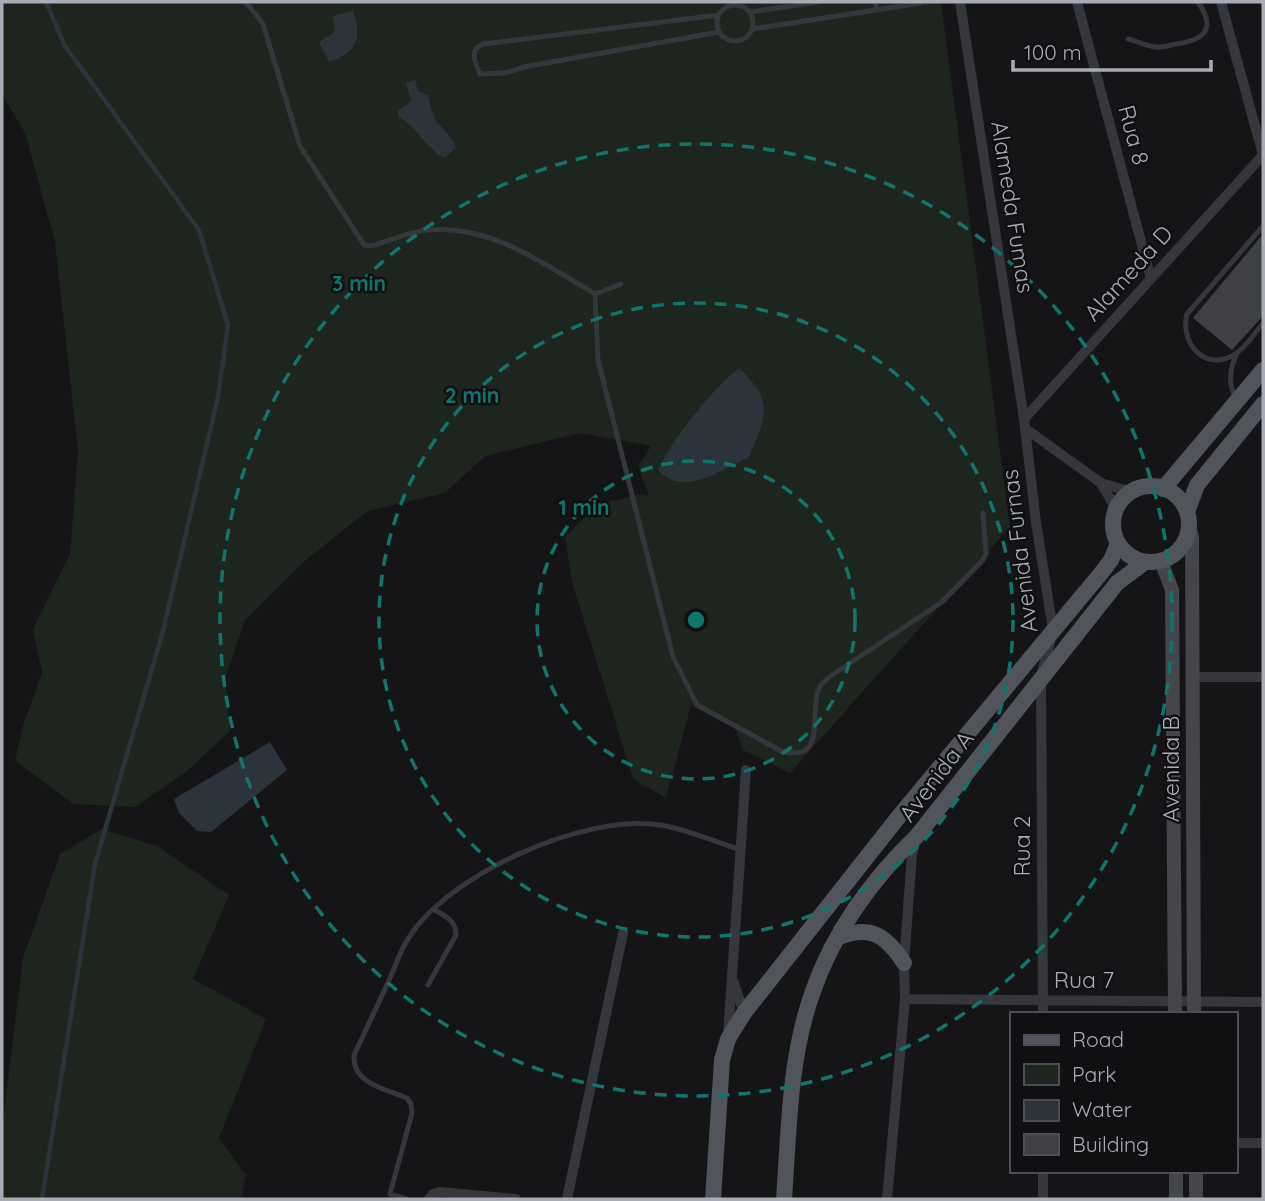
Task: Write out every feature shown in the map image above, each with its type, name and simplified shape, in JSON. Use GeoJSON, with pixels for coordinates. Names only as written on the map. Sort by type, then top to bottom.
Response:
{"type":"FeatureCollection","features":[{"type":"Feature","properties":{"kind":"main road"},"geometry":{"type":"LineString","coordinates":[[1163,489],[1263,370]]}},
{"type":"Feature","properties":{"kind":"main road"},"geometry":{"type":"LineString","coordinates":[[1188,518],[1180,500],[1163,489],[1152,486],[1131,492],[1116,509],[1113,521],[1118,544],[1129,556],[1153,561],[1170,557],[1184,543],[1196,485],[1263,404]]}},
{"type":"Feature","properties":{"kind":"main road","name":"Avenida A"},"geometry":{"type":"LineString","coordinates":[[728,1039],[744,1013],[900,816],[1111,561],[1118,544]]}},
{"type":"Feature","properties":{"kind":"main road","name":"Avenida A"},"geometry":{"type":"LineString","coordinates":[[917,836],[1117,583],[1153,561]]}},
{"type":"Feature","properties":{"kind":"main road"},"geometry":{"type":"LineString","coordinates":[[784,1199],[794,1077],[812,993],[837,939],[856,908],[887,865],[917,836]]}},
{"type":"Feature","properties":{"kind":"main road"},"geometry":{"type":"LineString","coordinates":[[837,939],[847,934],[870,932],[883,937],[893,946],[904,963]]}},
{"type":"Feature","properties":{"kind":"main road"},"geometry":{"type":"LineString","coordinates":[[713,1199],[722,1060],[728,1039]]}},
{"type":"Feature","properties":{"kind":"street","name":"Alameda Fumas"},"geometry":{"type":"LineString","coordinates":[[960,2],[1025,424]]}},
{"type":"Feature","properties":{"kind":"street","name":"Rua 8"},"geometry":{"type":"LineString","coordinates":[[1077,2],[1151,279]]}},
{"type":"Feature","properties":{"kind":"street"},"geometry":{"type":"LineString","coordinates":[[1221,2],[1263,155]]}},
{"type":"Feature","properties":{"kind":"street","name":"Alameda D"},"geometry":{"type":"LineString","coordinates":[[1025,424],[1263,155]]}},
{"type":"Feature","properties":{"kind":"street"},"geometry":{"type":"LineString","coordinates":[[1025,424],[1101,483],[1131,492]]}},
{"type":"Feature","properties":{"kind":"street","name":"Avenida Furnas"},"geometry":{"type":"LineString","coordinates":[[1025,424],[1036,522],[1053,630],[1041,677]]}},
{"type":"Feature","properties":{"kind":"street"},"geometry":{"type":"LineString","coordinates":[[1101,483],[1116,509]]}},
{"type":"Feature","properties":{"kind":"street","name":"Avenida B"},"geometry":{"type":"LineString","coordinates":[[1188,518],[1192,537],[1194,1008]]}},
{"type":"Feature","properties":{"kind":"street","name":"Avenida B"},"geometry":{"type":"LineString","coordinates":[[1153,561],[1172,590],[1175,1007]]}},
{"type":"Feature","properties":{"kind":"street","name":"Rua 2"},"geometry":{"type":"LineString","coordinates":[[1041,677],[1043,1012]]}},
{"type":"Feature","properties":{"kind":"street"},"geometry":{"type":"LineString","coordinates":[[1193,677],[1263,677]]}},
{"type":"Feature","properties":{"kind":"street"},"geometry":{"type":"LineString","coordinates":[[728,1039],[746,770]]}},
{"type":"Feature","properties":{"kind":"street","name":"Avenida A"},"geometry":{"type":"LineString","coordinates":[[887,1199],[905,999],[904,963],[912,854],[917,836]]}},
{"type":"Feature","properties":{"kind":"street"},"geometry":{"type":"LineString","coordinates":[[567,1199],[623,933]]}},
{"type":"Feature","properties":{"kind":"street"},"geometry":{"type":"LineString","coordinates":[[731,974],[744,1013]]}},
{"type":"Feature","properties":{"kind":"street","name":"Rua 7"},"geometry":{"type":"LineString","coordinates":[[905,999],[1043,1000],[1194,1008],[1263,1002]]}},
{"type":"Feature","properties":{"kind":"street"},"geometry":{"type":"LineString","coordinates":[[1237,1143],[1263,1143]]}},
{"type":"Feature","properties":{"kind":"street"},"geometry":{"type":"LineString","coordinates":[[1043,1173],[1043,1199]]}},
{"type":"Feature","properties":{"kind":"street"},"geometry":{"type":"LineString","coordinates":[[1176,1173],[1176,1199]]}},
{"type":"Feature","properties":{"kind":"street"},"geometry":{"type":"LineString","coordinates":[[1196,1173],[1196,1199]]}},
{"type":"Feature","properties":{"kind":"street"},"geometry":{"type":"LineString","coordinates":[[431,1197],[447,1193],[516,1199]]}},
{"type":"Feature","properties":{"kind":"lane"},"geometry":{"type":"LineString","coordinates":[[246,2],[262,23],[300,146],[364,245],[371,246],[426,230],[466,230],[522,251],[594,294]]}},
{"type":"Feature","properties":{"kind":"lane"},"geometry":{"type":"LineString","coordinates":[[750,12],[818,2]]}},
{"type":"Feature","properties":{"kind":"lane"},"geometry":{"type":"LineString","coordinates":[[876,10],[877,2]]}},
{"type":"Feature","properties":{"kind":"lane"},"geometry":{"type":"LineString","coordinates":[[1128,39],[1156,47],[1184,43],[1202,36],[1208,29],[1208,20],[1198,2]]}},
{"type":"Feature","properties":{"kind":"lane"},"geometry":{"type":"LineString","coordinates":[[753,29],[921,3]]}},
{"type":"Feature","properties":{"kind":"lane"},"geometry":{"type":"LineString","coordinates":[[740,5],[750,12],[754,23],[746,38],[729,40],[719,32],[719,15],[723,10],[740,5]]}},
{"type":"Feature","properties":{"kind":"lane"},"geometry":{"type":"LineString","coordinates":[[719,15],[483,44],[477,47],[473,58],[480,74],[505,73],[524,67],[719,32]]}},
{"type":"Feature","properties":{"kind":"lane"},"geometry":{"type":"LineString","coordinates":[[1236,355],[1216,360],[1201,355],[1189,344],[1184,324],[1187,314],[1263,226]]}},
{"type":"Feature","properties":{"kind":"lane"},"geometry":{"type":"LineString","coordinates":[[594,294],[621,284]]}},
{"type":"Feature","properties":{"kind":"lane"},"geometry":{"type":"LineString","coordinates":[[594,294],[598,360],[673,657],[697,705],[781,751],[792,754],[803,752],[810,747],[813,738],[820,686],[829,677],[942,602],[984,560],[986,553],[983,513]]}},
{"type":"Feature","properties":{"kind":"lane"},"geometry":{"type":"LineString","coordinates":[[1237,401],[1231,390],[1236,355],[1263,323]]}},
{"type":"Feature","properties":{"kind":"lane"},"geometry":{"type":"LineString","coordinates":[[407,1199],[390,1196],[412,1112],[411,1104],[407,1098],[362,1079],[355,1068],[354,1055],[408,939],[433,909],[461,885],[489,867],[554,840],[627,823],[660,825],[742,850]]}},
{"type":"Feature","properties":{"kind":"lane"},"geometry":{"type":"LineString","coordinates":[[428,985],[456,935],[453,921],[433,909]]}},
{"type":"Feature","properties":{"kind":"green space"},"geometry":{"type":"Polygon","coordinates":[[[2,2],[941,2],[1010,527],[790,773],[743,750],[734,725],[691,705],[666,798],[633,779],[572,582],[565,537],[598,504],[643,494],[649,496],[638,466],[651,446],[581,433],[485,456],[445,493],[368,511],[308,558],[245,620],[225,679],[230,731],[186,772],[135,807],[74,804],[15,761],[23,726],[42,673],[33,629],[70,554],[78,451],[55,242],[25,133],[2,94],[2,2]]]}},
{"type":"Feature","properties":{"kind":"green space"},"geometry":{"type":"Polygon","coordinates":[[[102,829],[157,846],[229,895],[193,979],[266,1019],[219,1138],[246,1175],[241,1199],[2,1199],[2,1129],[23,958],[60,854],[102,829]]]}},
{"type":"Feature","properties":{"kind":"water"},"geometry":{"type":"Polygon","coordinates":[[[353,10],[357,29],[355,43],[346,54],[329,62],[319,42],[334,32],[332,17],[353,10]]]}},
{"type":"Feature","properties":{"kind":"water"},"geometry":{"type":"Polygon","coordinates":[[[415,80],[418,91],[428,95],[436,120],[455,144],[456,148],[444,158],[399,117],[398,110],[411,100],[406,83],[415,80]]]}},
{"type":"Feature","properties":{"kind":"water"},"geometry":{"type":"Polygon","coordinates":[[[739,368],[758,390],[764,410],[760,431],[749,457],[702,479],[679,482],[668,478],[658,470],[673,443],[705,401],[739,368]]]}},
{"type":"Feature","properties":{"kind":"water"},"geometry":{"type":"Polygon","coordinates":[[[270,742],[287,770],[211,832],[197,831],[179,813],[174,799],[270,742]]]}},
{"type":"Feature","properties":{"kind":"building"},"geometry":{"type":"Polygon","coordinates":[[[1263,234],[1263,316],[1232,350],[1193,318],[1263,234]]]}},
{"type":"Feature","properties":{"kind":"waterway"},"geometry":{"type":"LineString","coordinates":[[42,1199],[95,864],[163,631],[218,397],[228,325],[199,230],[65,46],[46,2]]}}]}
